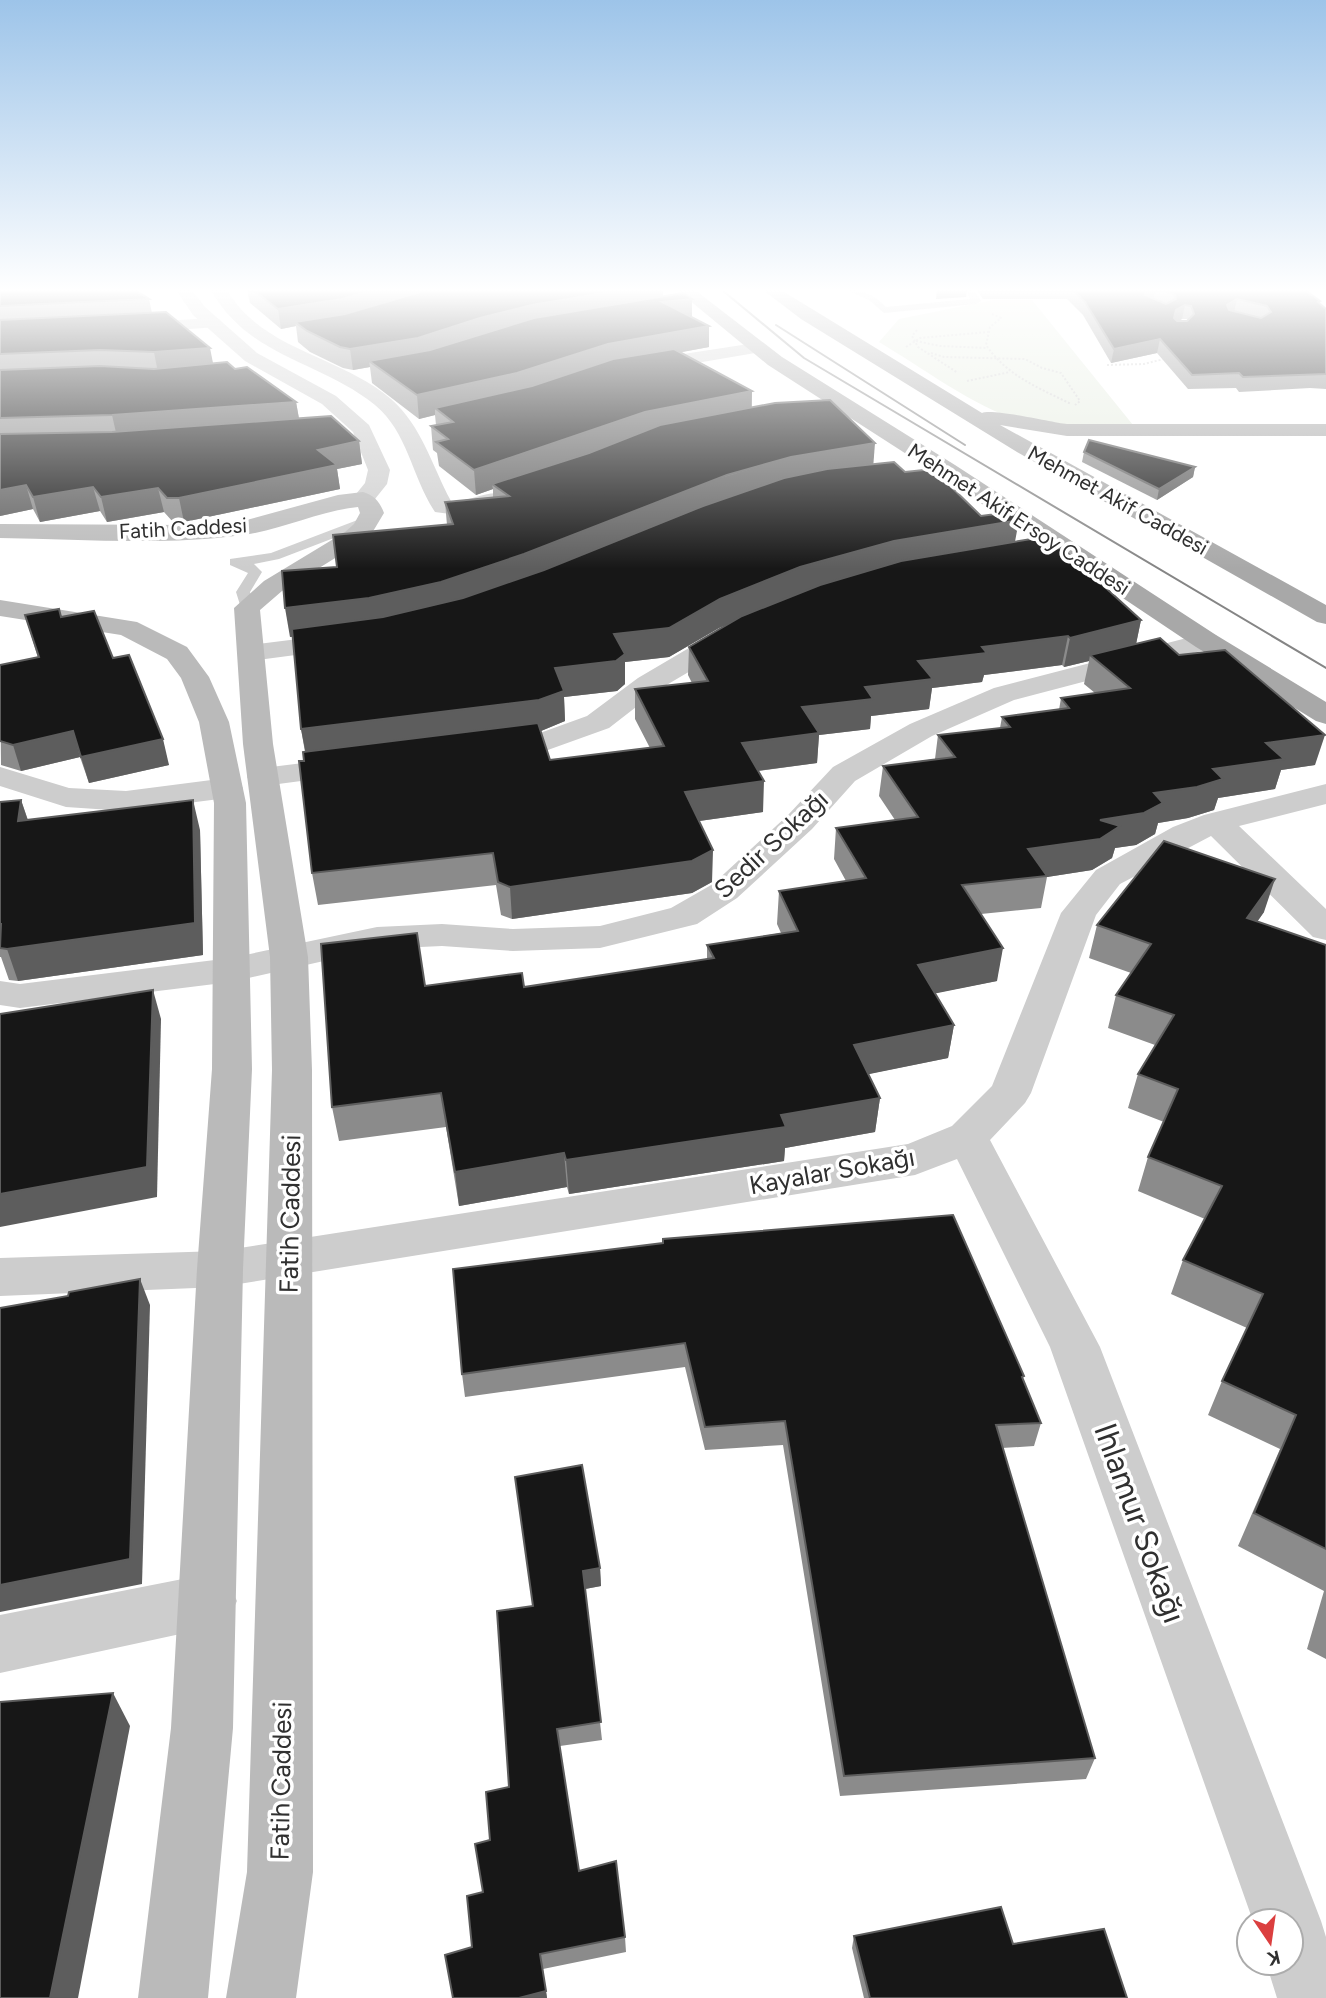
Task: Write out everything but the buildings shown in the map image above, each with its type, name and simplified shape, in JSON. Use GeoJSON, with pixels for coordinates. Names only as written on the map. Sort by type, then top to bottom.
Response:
{"type":"FeatureCollection","features":[{"type":"Feature","properties":{"kind":"main road","name":"Mehmet Akif Ersoy Caddesi"},"geometry":{"type":"LineString","coordinates":[[817,383],[848,408],[1206,641],[1324,713]]}},
{"type":"Feature","properties":{"kind":"main road","name":"Mehmet Akif Caddesi"},"geometry":{"type":"LineString","coordinates":[[912,383],[1326,616]]}},
{"type":"Feature","properties":{"kind":"main road"},"geometry":{"type":"LineString","coordinates":[[957,408],[1027,425],[1076,430],[1326,429]]}},
{"type":"Feature","properties":{"kind":"main road","name":"Fatih Caddesi"},"geometry":{"type":"LineString","coordinates":[[0,531],[185,532],[244,528],[338,502],[366,509]]}},
{"type":"Feature","properties":{"kind":"main road"},"geometry":{"type":"LineString","coordinates":[[247,608],[272,586],[364,528],[366,509]]}},
{"type":"Feature","properties":{"kind":"main road","name":"Fatih Caddesi"},"geometry":{"type":"LineString","coordinates":[[245,783],[195,677],[217,659],[247,608]]}},
{"type":"Feature","properties":{"kind":"main road","name":"Fatih Caddesi"},"geometry":{"type":"LineString","coordinates":[[6,611],[128,628],[177,653],[217,659]]}},
{"type":"Feature","properties":{"kind":"main road","name":"Fatih Caddesi"},"geometry":{"type":"LineString","coordinates":[[217,659],[289,957],[292,1070],[280,1872],[261,1998]]}},
{"type":"Feature","properties":{"kind":"main road","name":"Fatih Caddesi"},"geometry":{"type":"LineString","coordinates":[[173,1998],[202,1728],[220,1269],[232,1069],[230,803],[245,783]]}},
{"type":"Feature","properties":{"kind":"street"},"geometry":{"type":"LineString","coordinates":[[300,383],[330,400],[362,429],[379,470],[366,509]]}},
{"type":"Feature","properties":{"kind":"street"},"geometry":{"type":"LineString","coordinates":[[353,383],[382,401],[407,430],[443,507],[465,509],[514,493]]}},
{"type":"Feature","properties":{"kind":"street"},"geometry":{"type":"LineString","coordinates":[[820,411],[848,408]]}},
{"type":"Feature","properties":{"kind":"street"},"geometry":{"type":"LineString","coordinates":[[407,430],[430,425]]}},
{"type":"Feature","properties":{"kind":"street"},"geometry":{"type":"LineString","coordinates":[[335,431],[362,429]]}},
{"type":"Feature","properties":{"kind":"street"},"geometry":{"type":"LineString","coordinates":[[907,475],[947,470]]}},
{"type":"Feature","properties":{"kind":"street"},"geometry":{"type":"LineString","coordinates":[[1027,554],[1066,549]]}},
{"type":"Feature","properties":{"kind":"street"},"geometry":{"type":"LineString","coordinates":[[464,752],[545,742],[598,722],[648,684],[752,626]]}},
{"type":"Feature","properties":{"kind":"street"},"geometry":{"type":"LineString","coordinates":[[217,659],[368,638]]}},
{"type":"Feature","properties":{"kind":"street","name":"Sedir Sokağı"},"geometry":{"type":"LineString","coordinates":[[0,993],[20,996],[231,970],[377,938],[442,935],[513,940],[600,937],[684,916],[725,891],[800,822],[845,774],[921,730],[1004,694],[1206,641]]}},
{"type":"Feature","properties":{"kind":"street"},"geometry":{"type":"LineString","coordinates":[[0,776],[66,797],[126,801],[384,762]]}},
{"type":"Feature","properties":{"kind":"street","name":"Kayalar Sokağı"},"geometry":{"type":"LineString","coordinates":[[0,1277],[220,1269],[915,1159],[967,1137],[1010,1093],[1079,913],[1108,877],[1185,834],[1216,821],[1326,794]]}},
{"type":"Feature","properties":{"kind":"street"},"geometry":{"type":"LineString","coordinates":[[1216,821],[1326,929]]}},
{"type":"Feature","properties":{"kind":"street","name":"Ihlamur Sokağı"},"geometry":{"type":"LineString","coordinates":[[967,1137],[1075,1348],[1282,1907]]}},
{"type":"Feature","properties":{"kind":"street"},"geometry":{"type":"LineString","coordinates":[[0,1644],[208,1601]]}},
{"type":"Feature","properties":{"kind":"street"},"geometry":{"type":"LineString","coordinates":[[1305,1977],[1312,1998]]}},
{"type":"Feature","properties":{"kind":"lane"},"geometry":{"type":"LineString","coordinates":[[247,608],[241,597],[242,590],[255,572],[233,562],[274,556],[366,509]]}},
{"type":"Feature","properties":{"kind":"path"},"geometry":{"type":"LineString","coordinates":[[1032,383],[1074,405]]}},
{"type":"Feature","properties":{"kind":"path"},"geometry":{"type":"LineString","coordinates":[[1068,383],[1080,401],[1074,405]]}},
{"type":"Feature","properties":{"kind":"path"},"geometry":{"type":"LineString","coordinates":[[1074,405],[1074,414],[1064,419],[1076,430]]}},
{"type":"Feature","properties":{"kind":"shaded area"},"geometry":{"type":"Polygon","coordinates":[[[946,383],[1099,383],[1133,425],[1077,426],[1020,420],[968,397],[946,383]]]}},
{"type":"Feature","properties":{"kind":"tram line"},"geometry":{"type":"LineString","coordinates":[[847,383],[1326,668]]}},
{"type":"Feature","properties":{"kind":"tram line"},"geometry":{"type":"LineString","coordinates":[[868,383],[965,445]]}}]}
